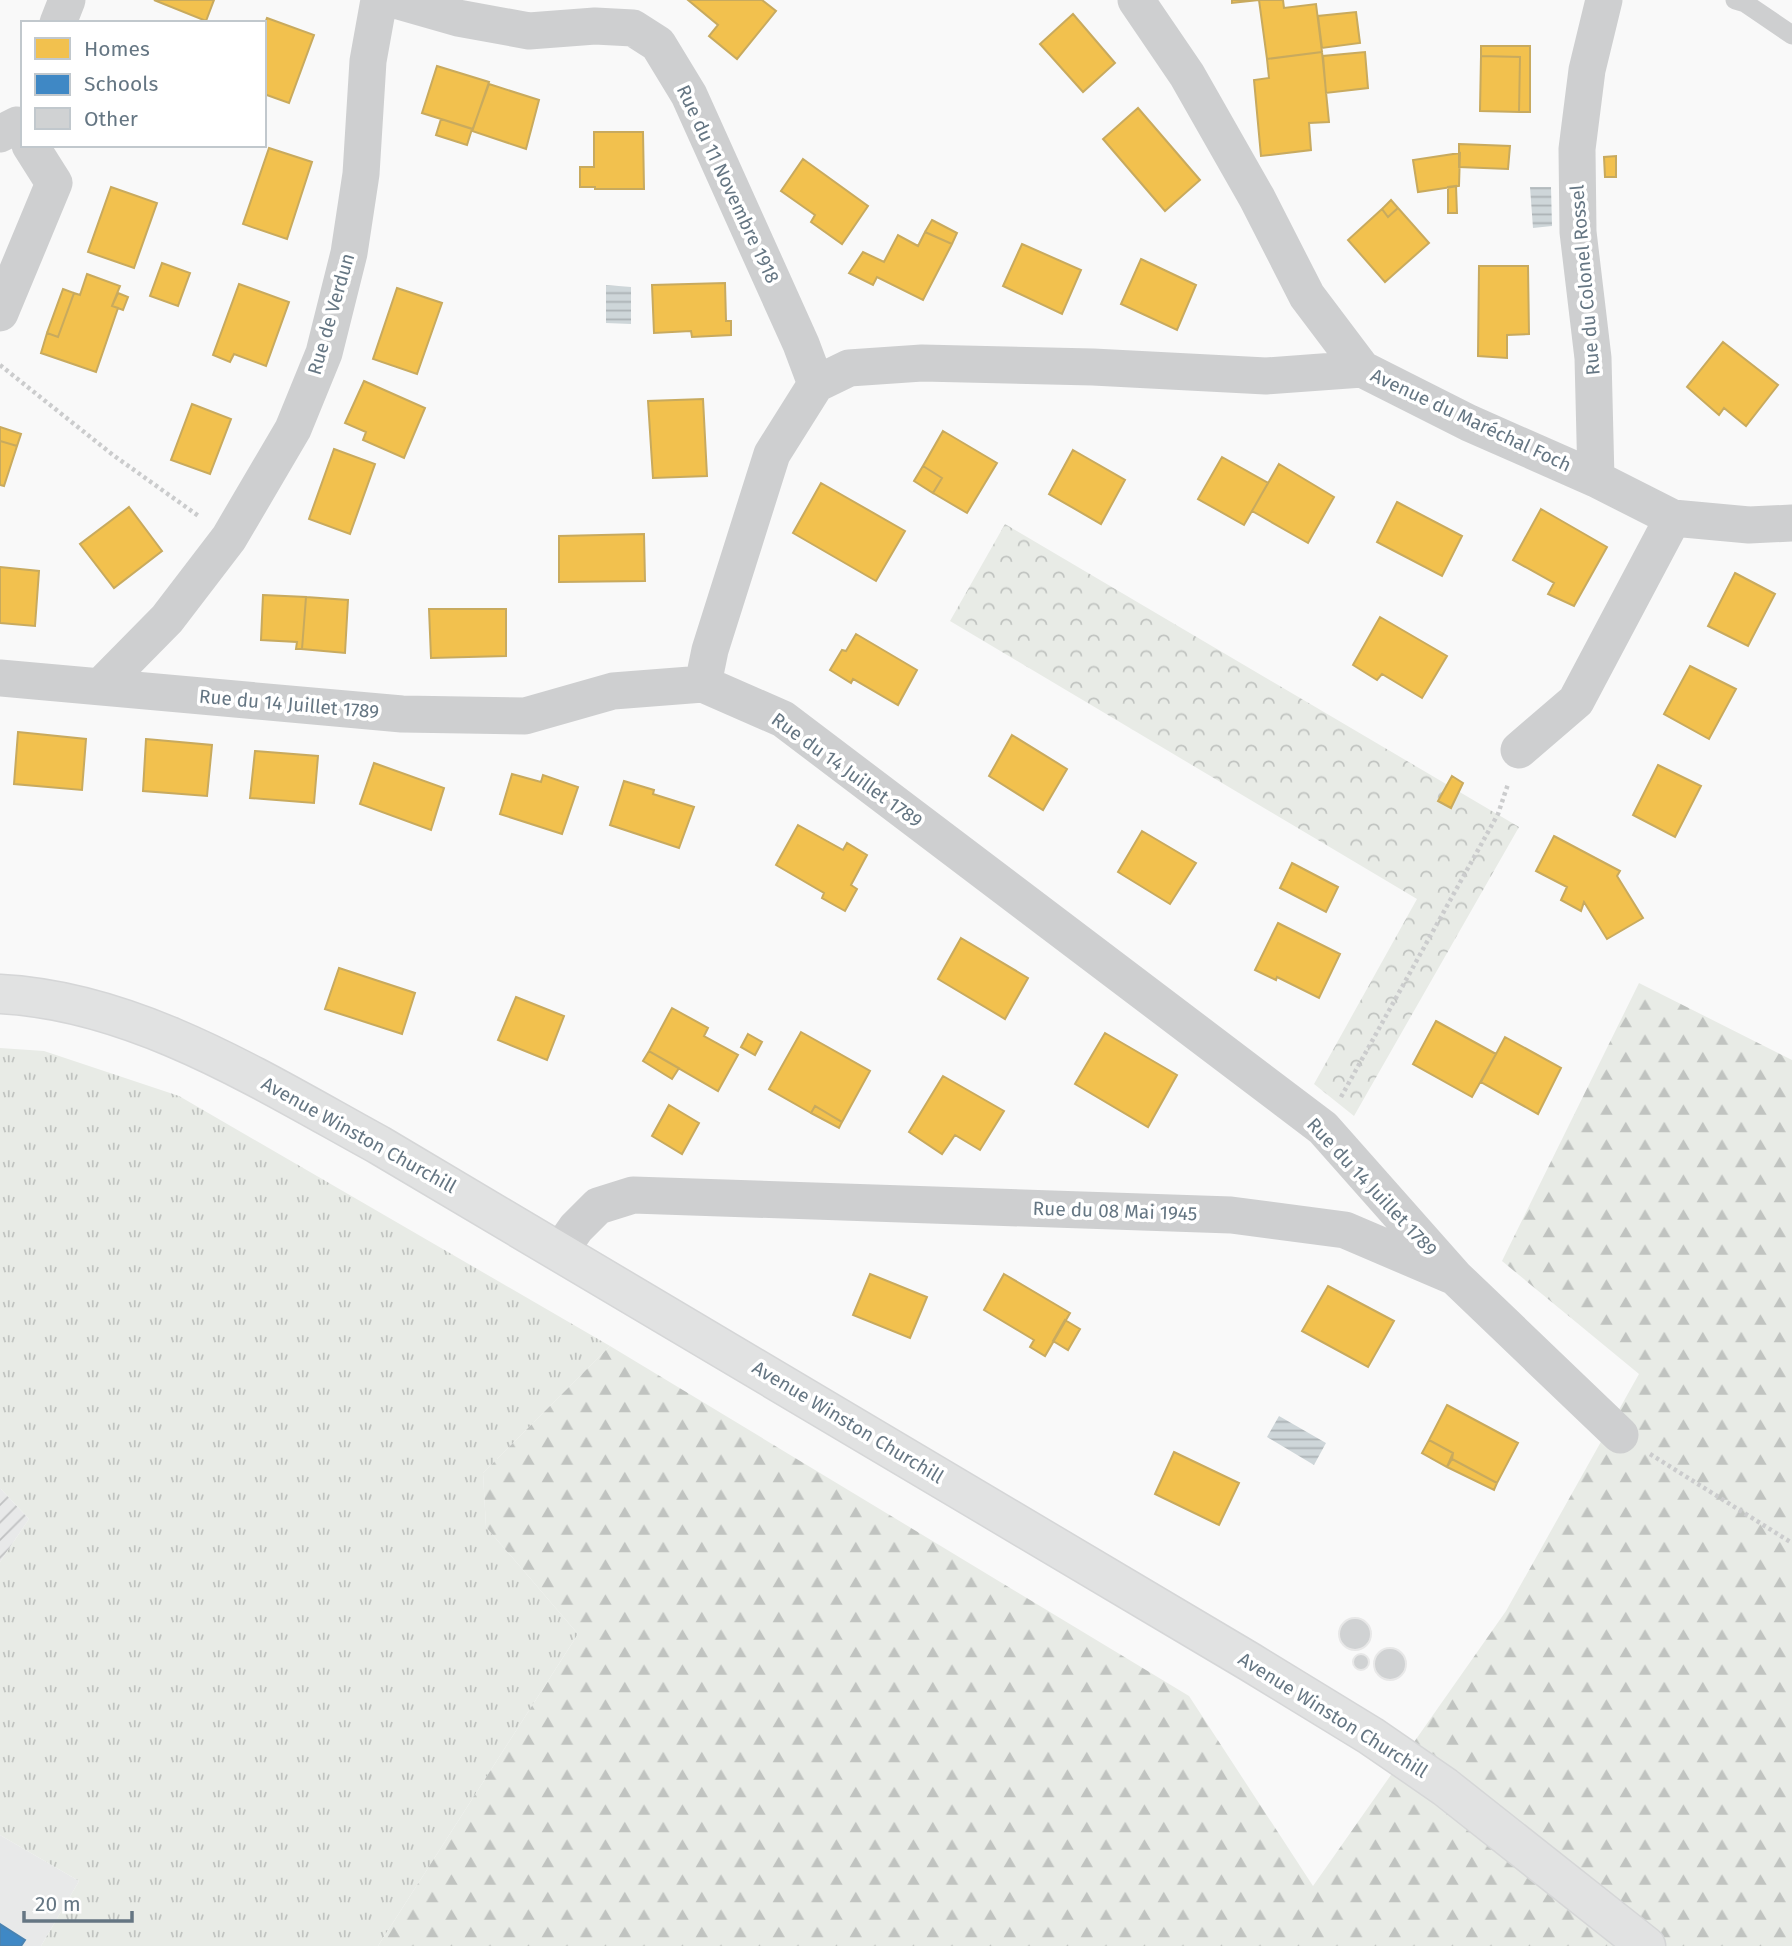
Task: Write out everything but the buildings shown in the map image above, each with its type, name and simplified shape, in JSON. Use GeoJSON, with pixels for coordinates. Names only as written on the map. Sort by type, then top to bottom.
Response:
{"type":"FeatureCollection","features":[{"type":"Feature","properties":{"kind":"main road","name":"Avenue Winston Churchill"},"geometry":{"type":"LineString","coordinates":[[0,994],[27,996],[107,1014],[179,1039],[379,1145],[1371,1736],[1445,1787],[1646,1946]]}},
{"type":"Feature","properties":{"kind":"street"},"geometry":{"type":"LineString","coordinates":[[59,21],[67,0]]}},
{"type":"Feature","properties":{"kind":"street","name":"Rue de Verdun"},"geometry":{"type":"LineString","coordinates":[[101,686],[167,619],[229,538],[293,429],[324,353],[349,253],[361,174],[368,61],[379,0]]}},
{"type":"Feature","properties":{"kind":"street","name":"Rue du 11 Novembre 1918"},"geometry":{"type":"LineString","coordinates":[[395,0],[458,18],[529,31],[595,26],[633,28],[658,44],[689,95],[801,344],[816,384]]}},
{"type":"Feature","properties":{"kind":"street","name":"Avenue du Maréchal Foch"},"geometry":{"type":"LineString","coordinates":[[1136,0],[1187,75],[1257,198],[1307,296],[1362,369],[1469,423],[1597,479],[1673,517],[1749,525],[1792,523]]}},
{"type":"Feature","properties":{"kind":"street","name":"Rue du Colonel Rossel"},"geometry":{"type":"LineString","coordinates":[[1597,479],[1593,358],[1578,232],[1577,149],[1587,70],[1604,0]]}},
{"type":"Feature","properties":{"kind":"street"},"geometry":{"type":"LineString","coordinates":[[0,313],[54,183],[30,147]]}},
{"type":"Feature","properties":{"kind":"street"},"geometry":{"type":"LineString","coordinates":[[703,684],[710,650],[772,454],[816,384],[849,368],[922,363],[1266,376],[1362,369]]}},
{"type":"Feature","properties":{"kind":"street"},"geometry":{"type":"LineString","coordinates":[[1519,750],[1576,701],[1673,517]]}},
{"type":"Feature","properties":{"kind":"street","name":"Rue du 14 Juillet 1789"},"geometry":{"type":"LineString","coordinates":[[0,678],[402,715],[525,716],[613,691],[703,684],[783,719],[1323,1128],[1455,1277]]}},
{"type":"Feature","properties":{"kind":"street","name":"Rue du 08 Mai 1945"},"geometry":{"type":"LineString","coordinates":[[560,1251],[576,1228],[598,1206],[633,1195],[1231,1215],[1345,1230],[1455,1277],[1620,1435]]}},
{"type":"Feature","properties":{"kind":"lane"},"geometry":{"type":"LineString","coordinates":[[1735,0],[1745,3],[1792,34]]}},
{"type":"Feature","properties":{"kind":"path"},"geometry":{"type":"LineString","coordinates":[[0,365],[113,455],[229,538]]}},
{"type":"Feature","properties":{"kind":"path"},"geometry":{"type":"LineString","coordinates":[[1323,1128],[1497,814],[1519,750]]}},
{"type":"Feature","properties":{"kind":"path"},"geometry":{"type":"LineString","coordinates":[[1620,1435],[1792,1543]]}},
{"type":"Feature","properties":{"kind":"shaded area"},"geometry":{"type":"Polygon","coordinates":[[[1530,187],[1551,187],[1552,226],[1533,228],[1530,187]]]}},
{"type":"Feature","properties":{"kind":"shaded area"},"geometry":{"type":"Polygon","coordinates":[[[606,285],[631,287],[631,324],[606,323],[606,285]]]}},
{"type":"Feature","properties":{"kind":"shaded area"},"geometry":{"type":"Polygon","coordinates":[[[1279,1416],[1326,1443],[1314,1465],[1267,1437],[1279,1416]]]}},
{"type":"Feature","properties":{"kind":"shaded area"},"geometry":{"type":"Polygon","coordinates":[[[0,1488],[29,1519],[0,1562],[0,1488]]]}},
{"type":"Feature","properties":{"kind":"shaded area"},"geometry":{"type":"Polygon","coordinates":[[[0,1835],[79,1881],[41,1946],[0,1946],[0,1835]]]}},
{"type":"Feature","properties":{"kind":"green space"},"geometry":{"type":"Polygon","coordinates":[[[1005,524],[1519,827],[1354,1116],[1314,1084],[1417,899],[950,621],[1005,524]]]}},
{"type":"Feature","properties":{"kind":"green space"},"geometry":{"type":"Polygon","coordinates":[[[1639,983],[1792,1060],[1792,1946],[378,1946],[578,1634],[486,1527],[483,1473],[610,1346],[1189,1696],[1313,1886],[1506,1611],[1639,1374],[1502,1261],[1639,983]]]}},
{"type":"Feature","properties":{"kind":"green space"},"geometry":{"type":"Polygon","coordinates":[[[0,1048],[44,1051],[179,1096],[610,1346],[483,1473],[486,1527],[578,1634],[378,1946],[41,1946],[79,1881],[0,1835],[0,1562],[29,1519],[0,1488],[0,1048]]]}}]}
